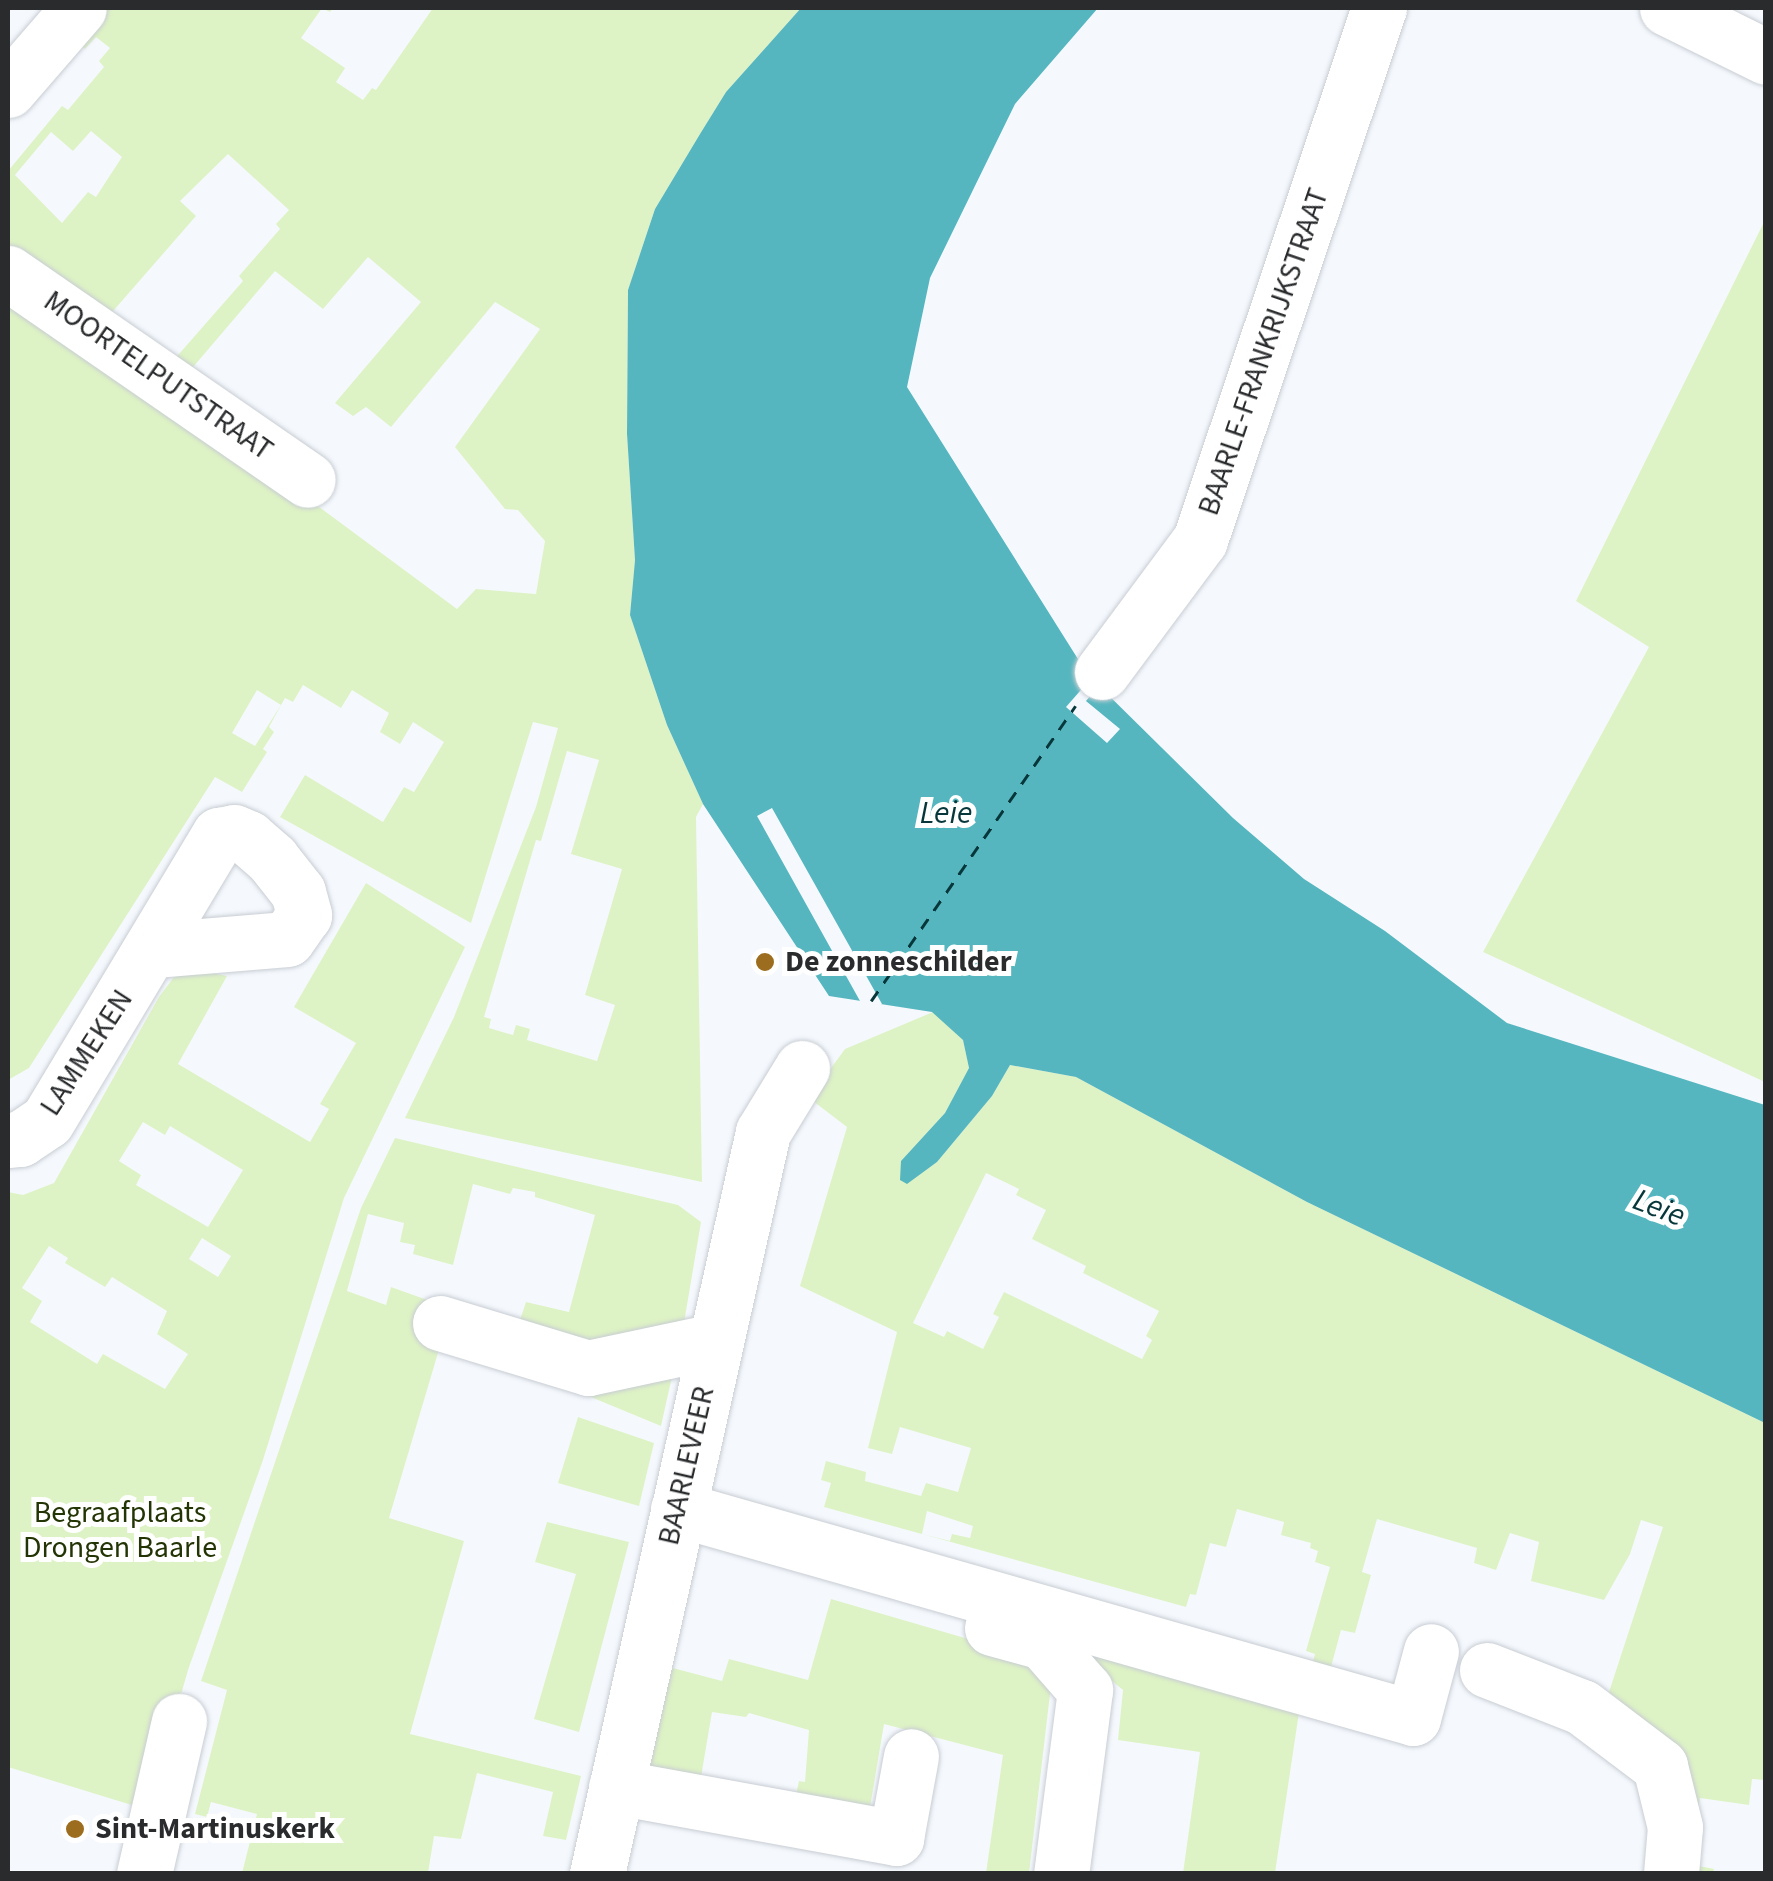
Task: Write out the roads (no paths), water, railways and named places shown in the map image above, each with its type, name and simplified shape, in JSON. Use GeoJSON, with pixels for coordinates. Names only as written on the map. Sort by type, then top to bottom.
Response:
{"type":"FeatureCollection","features":[{"type":"Feature","properties":{"kind":"street"},"geometry":{"type":"LineString","coordinates":[[8,90],[79,8]]}},
{"type":"Feature","properties":{"kind":"street","name":"BAARLE-FRANKRIJKSTRAAT"},"geometry":{"type":"LineString","coordinates":[[1102,672],[1200,540],[1379,8]]}},
{"type":"Feature","properties":{"kind":"street"},"geometry":{"type":"LineString","coordinates":[[1667,8],[1766,57]]}},
{"type":"Feature","properties":{"kind":"street","name":"MOORTELPUTSTRAAT"},"geometry":{"type":"LineString","coordinates":[[8,273],[308,480]]}},
{"type":"Feature","properties":{"kind":"street","name":"LAMMEKEN"},"geometry":{"type":"LineString","coordinates":[[8,1140],[20,1139],[47,1120],[152,950]]}},
{"type":"Feature","properties":{"kind":"street","name":"BAARLEVEER"},"geometry":{"type":"LineString","coordinates":[[597,1874],[762,1132],[802,1068]]}},
{"type":"Feature","properties":{"kind":"street"},"geometry":{"type":"LineString","coordinates":[[440,1323],[588,1368],[715,1341]]}},
{"type":"Feature","properties":{"kind":"street"},"geometry":{"type":"LineString","coordinates":[[674,1525],[1414,1718],[1431,1651]]}},
{"type":"Feature","properties":{"kind":"street"},"geometry":{"type":"LineString","coordinates":[[674,1525],[1043,1642],[1085,1690],[1061,1874]]}},
{"type":"Feature","properties":{"kind":"street"},"geometry":{"type":"LineString","coordinates":[[1487,1670],[1582,1707],[1660,1766],[1676,1827],[1671,1874]]}},
{"type":"Feature","properties":{"kind":"street"},"geometry":{"type":"LineString","coordinates":[[144,1874],[178,1721]]}},
{"type":"Feature","properties":{"kind":"street"},"geometry":{"type":"LineString","coordinates":[[613,1800],[896,1838],[910,1756]]}},
{"type":"Feature","properties":{"kind":"street"},"geometry":{"type":"LineString","coordinates":[[613,1800],[892,1867],[891,1874]]}},
{"type":"Feature","properties":{"kind":"water","name":"Leie"},"geometry":{"type":"Polygon","coordinates":[[[801,8],[1098,8],[1015,104],[930,278],[907,387],[1088,675],[1233,818],[1304,879],[1385,931],[1507,1023],[1765,1105],[1765,1423],[1307,1202],[1076,1077],[1010,1065],[992,1096],[937,1162],[907,1184],[900,1180],[901,1161],[945,1113],[969,1068],[963,1040],[932,1012],[829,996],[703,804],[667,725],[630,615],[635,560],[627,434],[628,290],[655,209],[700,134],[726,92],[801,8]]]}},
{"type":"Feature","properties":{"kind":"place","name":"De zonneschilder"},"geometry":{"type":"Point","coordinates":[765,962]}},
{"type":"Feature","properties":{"kind":"place","name":"Sint-Martinuskerk"},"geometry":{"type":"Point","coordinates":[75,1829]}},
{"type":"Feature","properties":{"kind":"park label","name":"Begraafplaats Drongen Baarle"},"geometry":{"type":"Point","coordinates":[120,1530]}}]}
